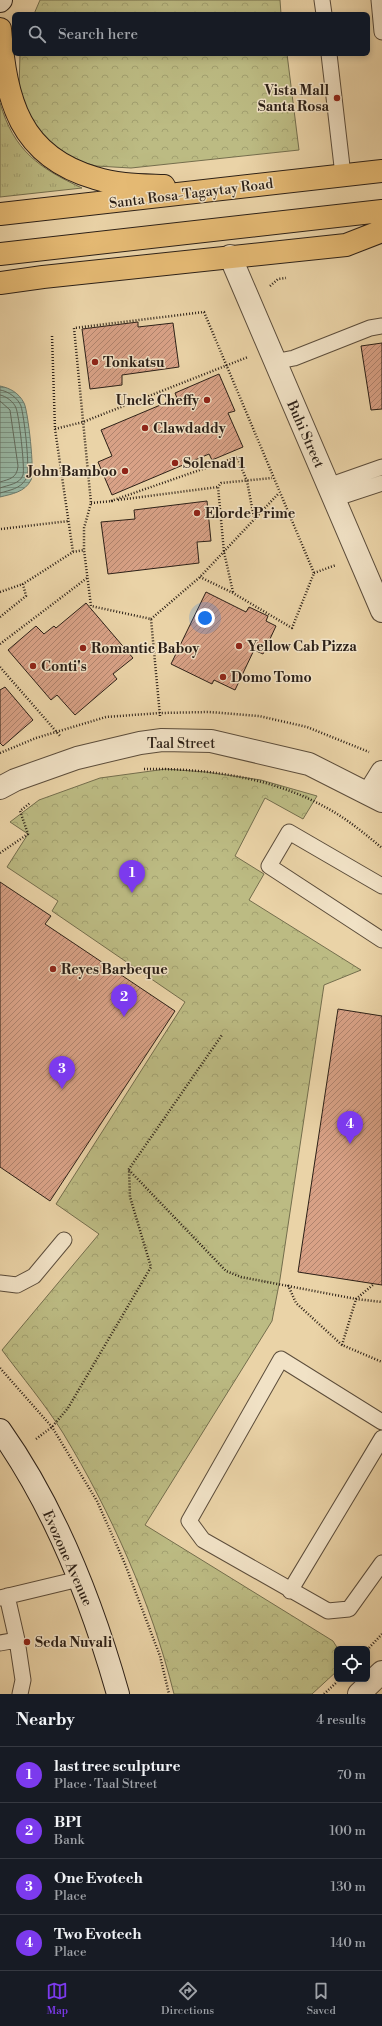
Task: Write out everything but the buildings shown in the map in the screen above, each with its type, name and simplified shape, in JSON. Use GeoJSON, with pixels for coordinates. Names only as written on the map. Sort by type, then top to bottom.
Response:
{"type":"FeatureCollection","features":[{"type":"Feature","properties":{"kind":"main road"},"geometry":{"type":"LineString","coordinates":[[0,29],[9,93],[16,113],[27,132],[43,151],[58,163],[89,176],[117,182],[225,190]]}},
{"type":"Feature","properties":{"kind":"main road","name":"Santa Rosa-Tagaytay Road"},"geometry":{"type":"LineString","coordinates":[[0,214],[225,190],[382,171]]}},
{"type":"Feature","properties":{"kind":"main road"},"geometry":{"type":"LineString","coordinates":[[0,254],[382,211]]}},
{"type":"Feature","properties":{"kind":"main road"},"geometry":{"type":"LineString","coordinates":[[0,283],[230,256],[346,245],[382,231]]}},
{"type":"Feature","properties":{"kind":"main road"},"geometry":{"type":"LineString","coordinates":[[65,247],[150,265]]}},
{"type":"Feature","properties":{"kind":"street","name":"Buhi Street"},"geometry":{"type":"LineString","coordinates":[[230,256],[382,611]]}},
{"type":"Feature","properties":{"kind":"street","name":"Taal Street"},"geometry":{"type":"LineString","coordinates":[[0,788],[14,780],[77,758],[140,743],[162,740],[211,741],[309,764],[376,797]]}},
{"type":"Feature","properties":{"kind":"street"},"geometry":{"type":"LineString","coordinates":[[376,797],[382,772]]}},
{"type":"Feature","properties":{"kind":"street","name":"Evozone Avenue"},"geometry":{"type":"LineString","coordinates":[[0,1430],[17,1454],[59,1532],[101,1635],[118,1694]]}},
{"type":"Feature","properties":{"kind":"street"},"geometry":{"type":"LineString","coordinates":[[359,1694],[382,1672]]}},
{"type":"Feature","properties":{"kind":"lane"},"geometry":{"type":"LineString","coordinates":[[322,0],[324,12]]}},
{"type":"Feature","properties":{"kind":"lane"},"geometry":{"type":"LineString","coordinates":[[378,0],[382,32]]}},
{"type":"Feature","properties":{"kind":"lane"},"geometry":{"type":"LineString","coordinates":[[329,56],[343,175]]}},
{"type":"Feature","properties":{"kind":"lane"},"geometry":{"type":"LineString","coordinates":[[272,356],[294,358],[370,328],[382,326]]}},
{"type":"Feature","properties":{"kind":"lane"},"geometry":{"type":"LineString","coordinates":[[331,493],[382,467]]}},
{"type":"Feature","properties":{"kind":"lane"},"geometry":{"type":"LineString","coordinates":[[331,493],[382,483]]}},
{"type":"Feature","properties":{"kind":"lane"},"geometry":{"type":"LineString","coordinates":[[382,886],[289,832],[269,866],[382,940]]}},
{"type":"Feature","properties":{"kind":"lane"},"geometry":{"type":"LineString","coordinates":[[0,1283],[17,1286],[34,1276],[64,1240]]}},
{"type":"Feature","properties":{"kind":"lane"},"geometry":{"type":"LineString","coordinates":[[382,1422],[281,1359],[189,1521],[203,1540],[290,1591],[328,1611],[349,1610],[382,1563]]}},
{"type":"Feature","properties":{"kind":"lane"},"geometry":{"type":"LineString","coordinates":[[290,1591],[382,1438]]}},
{"type":"Feature","properties":{"kind":"lane"},"geometry":{"type":"LineString","coordinates":[[20,1694],[23,1680],[18,1640],[4,1597],[79,1578]]}},
{"type":"Feature","properties":{"kind":"lane"},"geometry":{"type":"LineString","coordinates":[[0,1643],[18,1640]]}},
{"type":"Feature","properties":{"kind":"path"},"geometry":{"type":"LineString","coordinates":[[266,288],[278,280],[292,276]]}},
{"type":"Feature","properties":{"kind":"path"},"geometry":{"type":"LineString","coordinates":[[151,619],[91,606],[84,550],[84,528],[91,503],[74,328],[204,312],[272,478],[314,573],[292,628],[233,593],[200,577]]}},
{"type":"Feature","properties":{"kind":"path"},"geometry":{"type":"LineString","coordinates":[[52,336],[55,429],[73,552]]}},
{"type":"Feature","properties":{"kind":"path"},"geometry":{"type":"LineString","coordinates":[[55,429],[83,422],[226,365],[272,356]]}},
{"type":"Feature","properties":{"kind":"path"},"geometry":{"type":"LineString","coordinates":[[111,501],[237,457],[247,481],[254,518]]}},
{"type":"Feature","properties":{"kind":"path"},"geometry":{"type":"LineString","coordinates":[[91,503],[218,487],[221,484],[272,478]]}},
{"type":"Feature","properties":{"kind":"path"},"geometry":{"type":"LineString","coordinates":[[218,487],[224,552],[233,593]]}},
{"type":"Feature","properties":{"kind":"path"},"geometry":{"type":"LineString","coordinates":[[151,619],[200,577],[279,493]]}},
{"type":"Feature","properties":{"kind":"path"},"geometry":{"type":"LineString","coordinates":[[1,529],[69,521]]}},
{"type":"Feature","properties":{"kind":"path"},"geometry":{"type":"LineString","coordinates":[[0,592],[23,584],[73,552],[84,550]]}},
{"type":"Feature","properties":{"kind":"path"},"geometry":{"type":"LineString","coordinates":[[0,644],[87,577]]}},
{"type":"Feature","properties":{"kind":"path"},"geometry":{"type":"LineString","coordinates":[[0,617],[26,596],[23,584]]}},
{"type":"Feature","properties":{"kind":"path"},"geometry":{"type":"LineString","coordinates":[[151,619],[166,769]]}},
{"type":"Feature","properties":{"kind":"path"},"geometry":{"type":"LineString","coordinates":[[0,667],[77,758]]}},
{"type":"Feature","properties":{"kind":"path"},"geometry":{"type":"LineString","coordinates":[[138,769],[166,769],[222,774],[275,786],[324,806],[359,829],[382,848]]}},
{"type":"Feature","properties":{"kind":"path"},"geometry":{"type":"LineString","coordinates":[[0,853],[28,834],[20,811],[28,803],[34,801]]}},
{"type":"Feature","properties":{"kind":"path"},"geometry":{"type":"LineString","coordinates":[[17,1454],[52,1427],[68,1408],[151,1267],[130,1197],[129,1169],[222,1035]]}},
{"type":"Feature","properties":{"kind":"path"},"geometry":{"type":"LineString","coordinates":[[129,1169],[226,1271],[241,1277],[356,1299],[382,1302]]}},
{"type":"Feature","properties":{"kind":"path"},"geometry":{"type":"LineString","coordinates":[[342,1345],[356,1299],[374,1284]]}},
{"type":"Feature","properties":{"kind":"path"},"geometry":{"type":"LineString","coordinates":[[288,1285],[296,1303],[342,1345],[382,1362]]}},
{"type":"Feature","properties":{"kind":"path"},"geometry":{"type":"LineString","coordinates":[[0,1368],[52,1427],[97,1501],[125,1564],[160,1656],[169,1694]]}},
{"type":"Feature","properties":{"kind":"path"},"geometry":{"type":"LineString","coordinates":[[370,1647],[382,1634]]}},
{"type":"Feature","properties":{"kind":"path"},"geometry":{"type":"LineString","coordinates":[[324,1694],[336,1682]]}},
{"type":"Feature","properties":{"kind":"green space"},"geometry":{"type":"Polygon","coordinates":[[[40,0],[280,0],[281,12],[35,12],[40,0]]]}},
{"type":"Feature","properties":{"kind":"green space"},"geometry":{"type":"Polygon","coordinates":[[[20,56],[287,56],[299,150],[131,168],[96,166],[61,153],[32,125],[19,88],[20,56]]]}},
{"type":"Feature","properties":{"kind":"green space"},"geometry":{"type":"Polygon","coordinates":[[[0,103],[13,134],[30,156],[53,173],[82,188],[0,197],[0,103]]]}},
{"type":"Feature","properties":{"kind":"green space"},"geometry":{"type":"Polygon","coordinates":[[[166,769],[206,772],[261,780],[317,796],[303,819],[265,798],[235,856],[264,874],[249,900],[361,970],[324,985],[280,1279],[272,1321],[145,1525],[333,1641],[336,1646],[334,1646],[334,1674],[312,1694],[174,1694],[165,1660],[142,1592],[114,1527],[98,1495],[56,1422],[2,1350],[99,1234],[56,1204],[185,1002],[52,911],[58,901],[7,867],[28,834],[10,822],[39,800],[100,778],[166,769]]]}},
{"type":"Feature","properties":{"kind":"water"},"geometry":{"type":"Polygon","coordinates":[[[0,386],[7,388],[20,396],[26,408],[32,454],[32,475],[31,480],[22,490],[0,497],[0,386]]]}},
{"type":"Feature","properties":{"kind":"place","name":"Vista Mall Santa Rosa"},"geometry":{"type":"Point","coordinates":[337,98]}},
{"type":"Feature","properties":{"kind":"place","name":"Tonkatsu"},"geometry":{"type":"Point","coordinates":[95,362]}},
{"type":"Feature","properties":{"kind":"place","name":"Uncle Cheffy"},"geometry":{"type":"Point","coordinates":[207,400]}},
{"type":"Feature","properties":{"kind":"place","name":"Clawdaddy"},"geometry":{"type":"Point","coordinates":[145,428]}},
{"type":"Feature","properties":{"kind":"place","name":"Solenad 1"},"geometry":{"type":"Point","coordinates":[175,463]}},
{"type":"Feature","properties":{"kind":"place","name":"John Bamboo"},"geometry":{"type":"Point","coordinates":[125,471]}},
{"type":"Feature","properties":{"kind":"place","name":"Elorde Prime"},"geometry":{"type":"Point","coordinates":[197,513]}},
{"type":"Feature","properties":{"kind":"place","name":"Yellow Cab Pizza"},"geometry":{"type":"Point","coordinates":[239,646]}},
{"type":"Feature","properties":{"kind":"place","name":"Romantic Baboy"},"geometry":{"type":"Point","coordinates":[83,648]}},
{"type":"Feature","properties":{"kind":"place","name":"Conti's"},"geometry":{"type":"Point","coordinates":[33,666]}},
{"type":"Feature","properties":{"kind":"place","name":"Domo Tomo"},"geometry":{"type":"Point","coordinates":[223,677]}},
{"type":"Feature","properties":{"kind":"place","name":"last tree sculpture"},"geometry":{"type":"Point","coordinates":[132,893]}},
{"type":"Feature","properties":{"kind":"place","name":"Reyes Barbeque"},"geometry":{"type":"Point","coordinates":[53,969]}},
{"type":"Feature","properties":{"kind":"place","name":"BPI"},"geometry":{"type":"Point","coordinates":[124,1017]}},
{"type":"Feature","properties":{"kind":"place","name":"One Evotech"},"geometry":{"type":"Point","coordinates":[62,1089]}},
{"type":"Feature","properties":{"kind":"place","name":"Two Evotech"},"geometry":{"type":"Point","coordinates":[350,1144]}},
{"type":"Feature","properties":{"kind":"place","name":"Seda Nuvali"},"geometry":{"type":"Point","coordinates":[27,1642]}}]}
